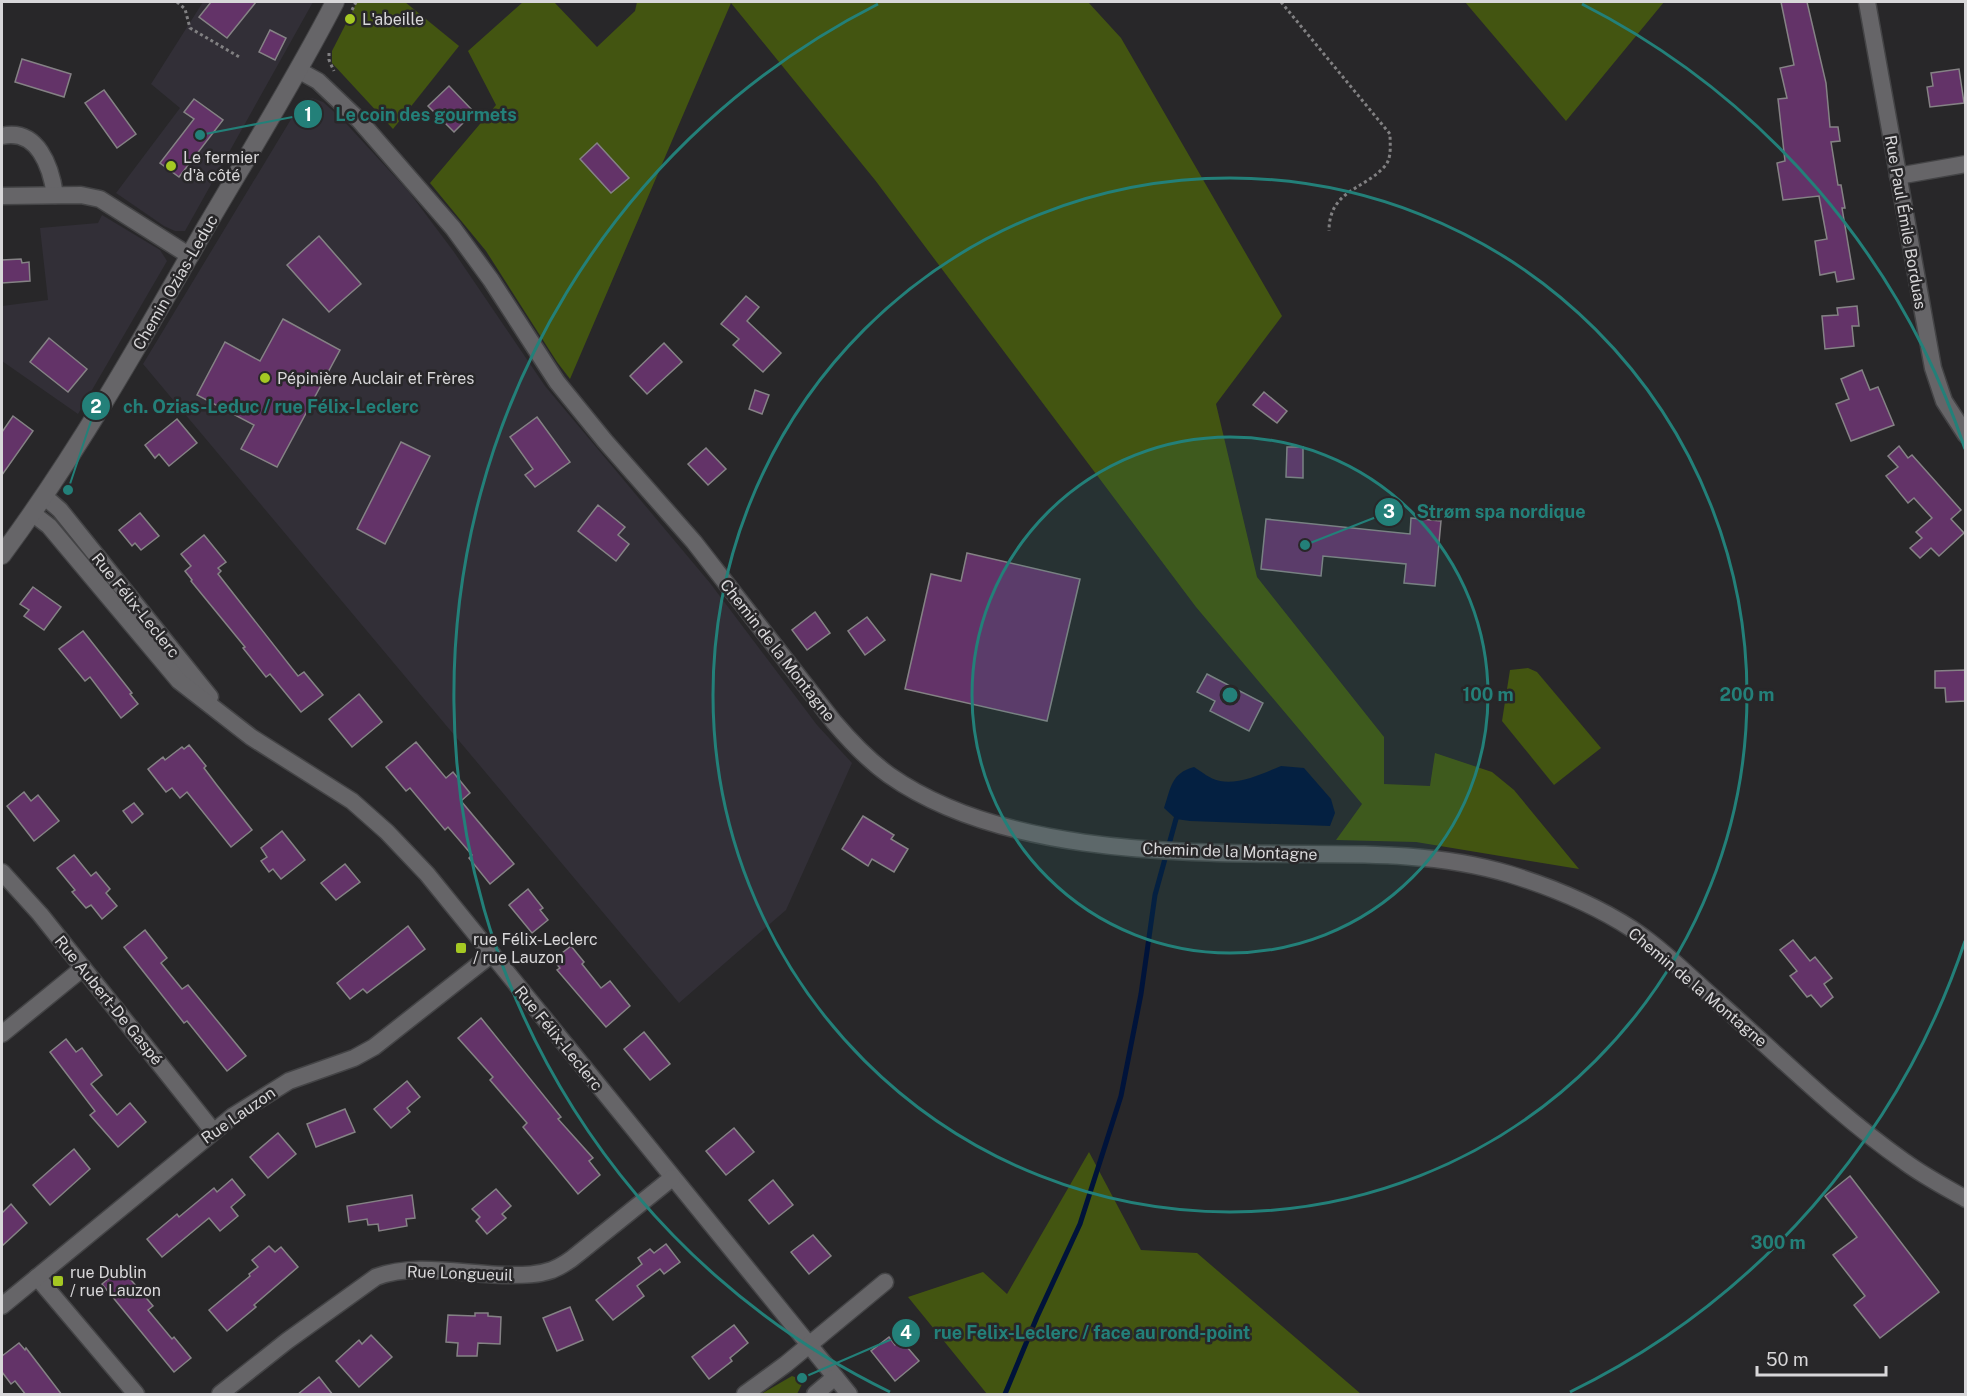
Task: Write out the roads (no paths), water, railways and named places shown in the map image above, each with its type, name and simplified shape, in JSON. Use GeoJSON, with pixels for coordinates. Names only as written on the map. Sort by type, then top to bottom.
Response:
{"type":"FeatureCollection","features":[{"type":"Feature","properties":{"kind":"street","name":"Chemin Ozias-Leduc"},"geometry":{"type":"LineString","coordinates":[[2,555],[44,496],[125,368],[335,2]]}},
{"type":"Feature","properties":{"kind":"street","name":"Rue Paul Émile Borduas"},"geometry":{"type":"LineString","coordinates":[[1867,2],[1936,380],[1949,412],[1965,435]]}},
{"type":"Feature","properties":{"kind":"street","name":"Chemin de la Montagne"},"geometry":{"type":"LineString","coordinates":[[298,70],[318,81],[359,120],[447,221],[491,280],[557,382],[605,441],[694,542],[834,722],[868,759],[909,788],[967,815],[1024,831],[1068,840],[1185,853],[1430,857],[1488,868],[1525,879],[1609,916],[1641,936],[1865,1132],[1907,1164],[1965,1199]]}},
{"type":"Feature","properties":{"kind":"street"},"geometry":{"type":"LineString","coordinates":[[2,136],[19,135],[36,147],[48,164],[54,195]]}},
{"type":"Feature","properties":{"kind":"street"},"geometry":{"type":"LineString","coordinates":[[1898,176],[1965,164]]}},
{"type":"Feature","properties":{"kind":"street"},"geometry":{"type":"LineString","coordinates":[[2,196],[87,196],[106,202],[190,256]]}},
{"type":"Feature","properties":{"kind":"street","name":"Rue Félix-Leclerc"},"geometry":{"type":"LineString","coordinates":[[44,496],[60,510],[225,717]]}},
{"type":"Feature","properties":{"kind":"street","name":"Rue Félix-Leclerc"},"geometry":{"type":"LineString","coordinates":[[32,513],[49,526],[179,681],[251,737],[339,791],[366,812],[404,848],[849,1395]]}},
{"type":"Feature","properties":{"kind":"street","name":"Rue Aubert-De Gaspé"},"geometry":{"type":"LineString","coordinates":[[2,872],[40,914],[213,1131]]}},
{"type":"Feature","properties":{"kind":"street","name":"Rue Lauzon"},"geometry":{"type":"LineString","coordinates":[[2,1306],[213,1131],[281,1085],[354,1058],[374,1047],[492,954]]}},
{"type":"Feature","properties":{"kind":"street"},"geometry":{"type":"LineString","coordinates":[[2,1034],[83,968]]}},
{"type":"Feature","properties":{"kind":"street","name":"Rue Longueuil"},"geometry":{"type":"LineString","coordinates":[[220,1395],[287,1341],[376,1277],[407,1270],[503,1275],[532,1275],[550,1271],[573,1258],[672,1178]]}},
{"type":"Feature","properties":{"kind":"street"},"geometry":{"type":"LineString","coordinates":[[37,1277],[136,1395]]}},
{"type":"Feature","properties":{"kind":"street"},"geometry":{"type":"LineString","coordinates":[[745,1395],[885,1282]]}},
{"type":"Feature","properties":{"kind":"street"},"geometry":{"type":"LineString","coordinates":[[814,1395],[835,1377]]}},
{"type":"Feature","properties":{"kind":"water"},"geometry":{"type":"Polygon","coordinates":[[[1281,766],[1304,768],[1331,799],[1335,813],[1330,826],[1190,821],[1176,819],[1164,808],[1176,777],[1194,767],[1213,779],[1227,782],[1251,778],[1281,766]]]}},
{"type":"Feature","properties":{"kind":"waterway"},"geometry":{"type":"LineString","coordinates":[[1005,1394],[1037,1317],[1080,1224],[1121,1096],[1141,994],[1155,895],[1176,819]]}},
{"type":"Feature","properties":{"kind":"place","name":"L'abeille"},"geometry":{"type":"Point","coordinates":[350,19]}},
{"type":"Feature","properties":{"kind":"place","name":"Le coin des gourmets"},"geometry":{"type":"Point","coordinates":[200,135]}},
{"type":"Feature","properties":{"kind":"place","name":"Le fermier d'à côté"},"geometry":{"type":"Point","coordinates":[171,166]}},
{"type":"Feature","properties":{"kind":"place","name":"Pépinière Auclair et Frères"},"geometry":{"type":"Point","coordinates":[265,378]}},
{"type":"Feature","properties":{"kind":"place","name":"ch. Ozias-Leduc / rue Félix-Leclerc"},"geometry":{"type":"Point","coordinates":[68,490]}},
{"type":"Feature","properties":{"kind":"place","name":"Strøm spa nordique"},"geometry":{"type":"Point","coordinates":[1305,545]}},
{"type":"Feature","properties":{"kind":"place","name":"rue Félix-Leclerc / rue Lauzon"},"geometry":{"type":"Point","coordinates":[461,948]}},
{"type":"Feature","properties":{"kind":"place","name":"rue Dublin / rue Lauzon"},"geometry":{"type":"Point","coordinates":[58,1281]}},
{"type":"Feature","properties":{"kind":"place","name":"rue Felix-Leclerc / face au rond-point"},"geometry":{"type":"Point","coordinates":[802,1378]}}]}
